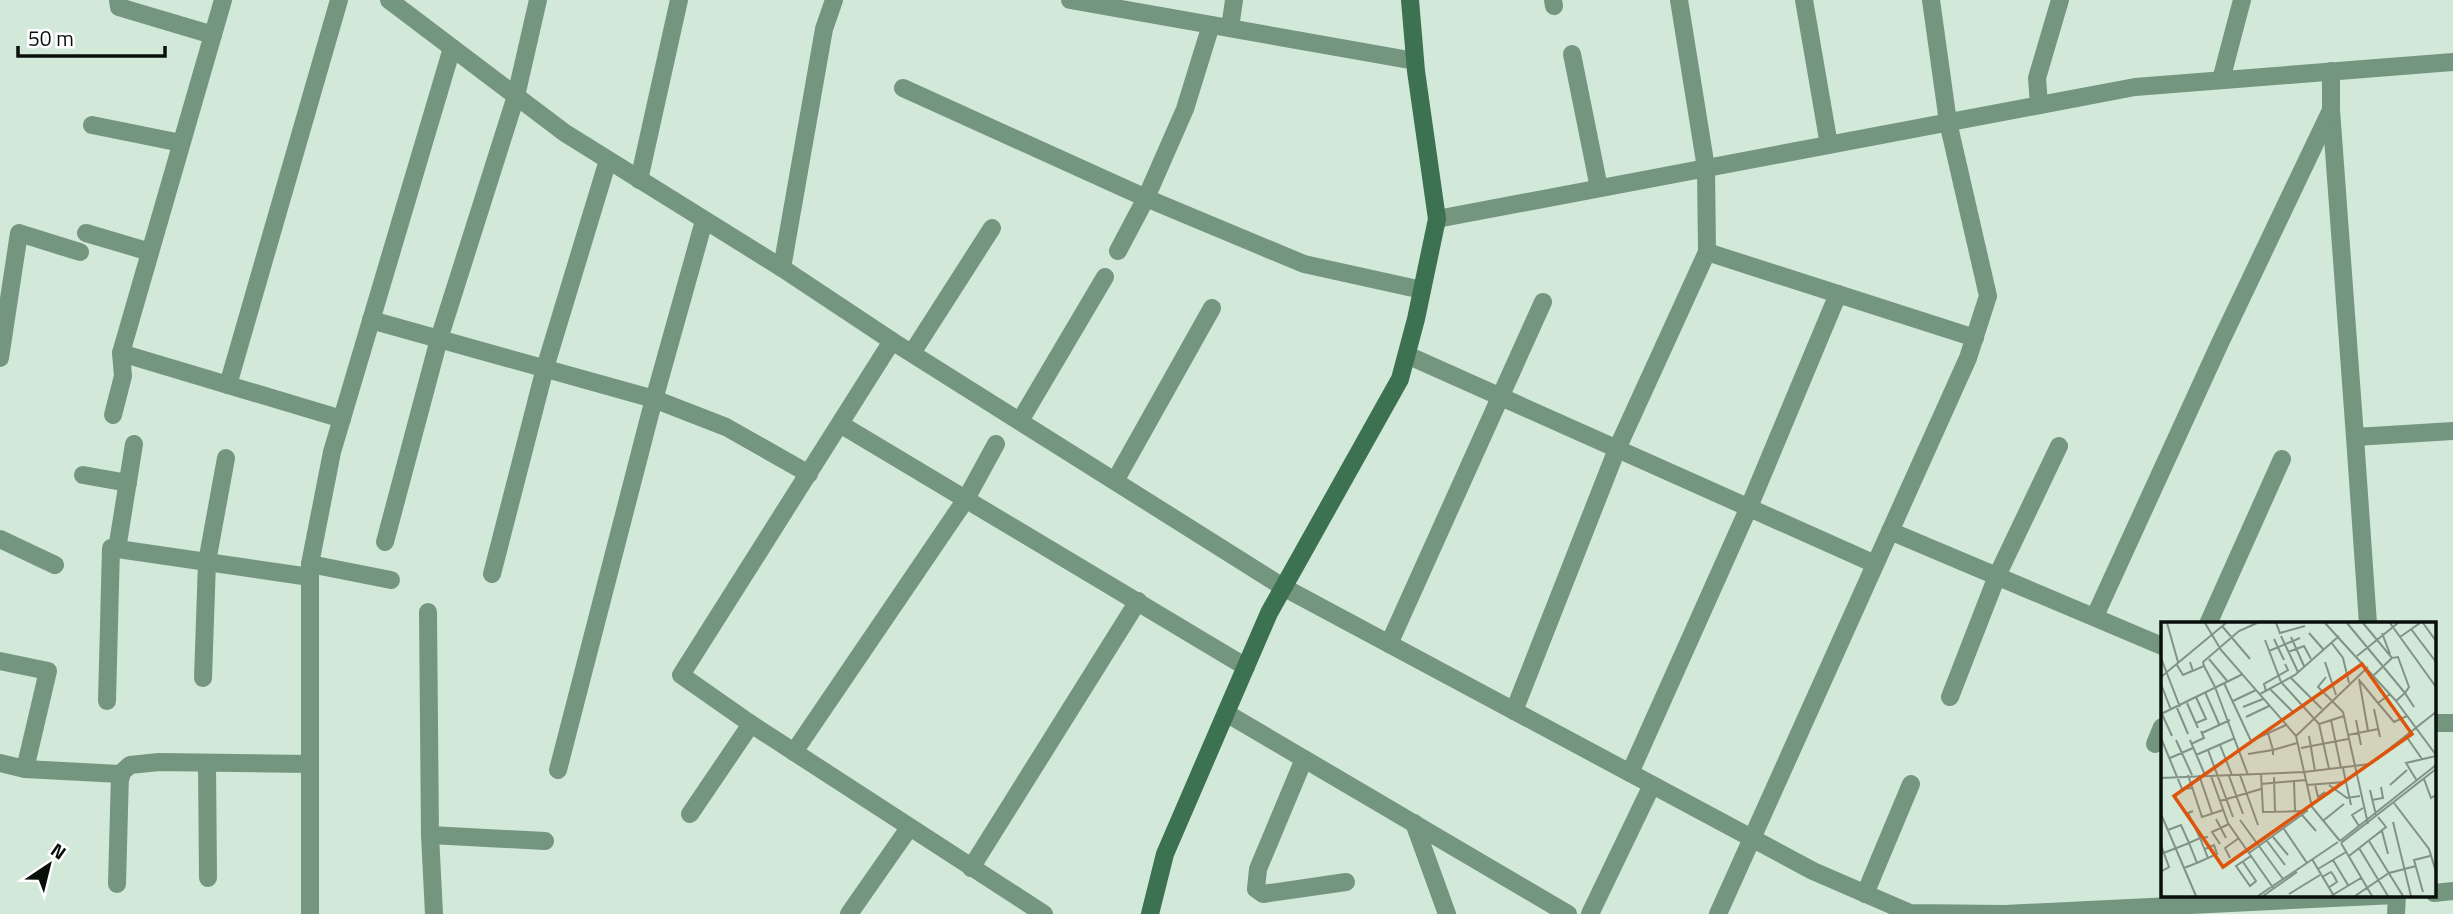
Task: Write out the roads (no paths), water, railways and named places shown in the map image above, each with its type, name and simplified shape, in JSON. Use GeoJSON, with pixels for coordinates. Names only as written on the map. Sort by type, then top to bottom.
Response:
{"type":"FeatureCollection","features":[{"type":"Feature","properties":{"kind":"main road"},"geometry":{"type":"LineString","coordinates":[[1150,914],[1165,854],[1269,613],[1400,379],[1407,355],[1437,219],[1415,61],[1410,0]]}},
{"type":"Feature","properties":{"kind":"street"},"geometry":{"type":"LineString","coordinates":[[118,0],[119,7],[213,35]]}},
{"type":"Feature","properties":{"kind":"street"},"geometry":{"type":"LineString","coordinates":[[113,415],[123,376],[121,353],[223,0]]}},
{"type":"Feature","properties":{"kind":"street"},"geometry":{"type":"LineString","coordinates":[[228,385],[339,0]]}},
{"type":"Feature","properties":{"kind":"street"},"geometry":{"type":"LineString","coordinates":[[385,542],[439,339],[516,96],[538,0]]}},
{"type":"Feature","properties":{"kind":"street"},"geometry":{"type":"LineString","coordinates":[[639,180],[679,0]]}},
{"type":"Feature","properties":{"kind":"street"},"geometry":{"type":"LineString","coordinates":[[782,268],[824,29],[834,0]]}},
{"type":"Feature","properties":{"kind":"street"},"geometry":{"type":"LineString","coordinates":[[1070,0],[1120,4],[1211,25],[1415,61]]}},
{"type":"Feature","properties":{"kind":"street"},"geometry":{"type":"LineString","coordinates":[[1230,28],[1234,0]]}},
{"type":"Feature","properties":{"kind":"street"},"geometry":{"type":"LineString","coordinates":[[1514,711],[1617,449],[1707,252],[1706,168],[1679,0]]}},
{"type":"Feature","properties":{"kind":"street"},"geometry":{"type":"LineString","coordinates":[[1804,0],[1829,145]]}},
{"type":"Feature","properties":{"kind":"street"},"geometry":{"type":"LineString","coordinates":[[1718,914],[1968,358],[1989,296],[1948,122],[1931,0]]}},
{"type":"Feature","properties":{"kind":"street"},"geometry":{"type":"LineString","coordinates":[[2039,105],[2036,78],[2060,0]]}},
{"type":"Feature","properties":{"kind":"street"},"geometry":{"type":"LineString","coordinates":[[2221,80],[2242,0]]}},
{"type":"Feature","properties":{"kind":"street"},"geometry":{"type":"LineString","coordinates":[[396,3],[565,133],[1283,587],[1812,871],[1910,913],[2005,914],[2355,897]]}},
{"type":"Feature","properties":{"kind":"street"},"geometry":{"type":"LineString","coordinates":[[1118,251],[1146,198],[1185,109],[1211,25]]}},
{"type":"Feature","properties":{"kind":"street"},"geometry":{"type":"LineString","coordinates":[[310,914],[310,571],[332,452],[452,48]]}},
{"type":"Feature","properties":{"kind":"street"},"geometry":{"type":"LineString","coordinates":[[1572,54],[1599,188]]}},
{"type":"Feature","properties":{"kind":"street"},"geometry":{"type":"LineString","coordinates":[[1437,219],[2135,87],[2453,62]]}},
{"type":"Feature","properties":{"kind":"street"},"geometry":{"type":"LineString","coordinates":[[2331,71],[2368,622]]}},
{"type":"Feature","properties":{"kind":"street"},"geometry":{"type":"LineString","coordinates":[[903,88],[1146,198],[1304,264],[1422,290]]}},
{"type":"Feature","properties":{"kind":"street"},"geometry":{"type":"LineString","coordinates":[[2095,616],[2220,343],[2332,110]]}},
{"type":"Feature","properties":{"kind":"street"},"geometry":{"type":"LineString","coordinates":[[92,125],[181,143]]}},
{"type":"Feature","properties":{"kind":"street"},"geometry":{"type":"LineString","coordinates":[[492,574],[545,368],[608,160]]}},
{"type":"Feature","properties":{"kind":"street"},"geometry":{"type":"LineString","coordinates":[[558,770],[654,399],[704,221]]}},
{"type":"Feature","properties":{"kind":"street"},"geometry":{"type":"LineString","coordinates":[[912,353],[992,228]]}},
{"type":"Feature","properties":{"kind":"street"},"geometry":{"type":"LineString","coordinates":[[0,358],[3,319],[19,233],[80,252]]}},
{"type":"Feature","properties":{"kind":"street"},"geometry":{"type":"LineString","coordinates":[[86,233],[150,252]]}},
{"type":"Feature","properties":{"kind":"street"},"geometry":{"type":"LineString","coordinates":[[1707,252],[1975,338]]}},
{"type":"Feature","properties":{"kind":"street"},"geometry":{"type":"LineString","coordinates":[[1020,421],[1105,277]]}},
{"type":"Feature","properties":{"kind":"street"},"geometry":{"type":"LineString","coordinates":[[1630,773],[1749,507],[1838,294]]}},
{"type":"Feature","properties":{"kind":"street"},"geometry":{"type":"LineString","coordinates":[[1389,644],[1543,302]]}},
{"type":"Feature","properties":{"kind":"street"},"geometry":{"type":"LineString","coordinates":[[1115,481],[1212,308]]}},
{"type":"Feature","properties":{"kind":"street"},"geometry":{"type":"LineString","coordinates":[[371,320],[654,399],[726,427],[808,474]]}},
{"type":"Feature","properties":{"kind":"street"},"geometry":{"type":"LineString","coordinates":[[892,341],[681,675],[751,724],[1044,914]]}},
{"type":"Feature","properties":{"kind":"street"},"geometry":{"type":"LineString","coordinates":[[121,353],[342,419]]}},
{"type":"Feature","properties":{"kind":"street"},"geometry":{"type":"LineString","coordinates":[[1407,355],[1875,564]]}},
{"type":"Feature","properties":{"kind":"street"},"geometry":{"type":"LineString","coordinates":[[840,424],[1246,667]]}},
{"type":"Feature","properties":{"kind":"street"},"geometry":{"type":"LineString","coordinates":[[2355,437],[2453,431]]}},
{"type":"Feature","properties":{"kind":"street"},"geometry":{"type":"LineString","coordinates":[[117,549],[135,444]]}},
{"type":"Feature","properties":{"kind":"street"},"geometry":{"type":"LineString","coordinates":[[794,752],[966,499],[996,444]]}},
{"type":"Feature","properties":{"kind":"street"},"geometry":{"type":"LineString","coordinates":[[1950,697],[1997,576],[2059,446]]}},
{"type":"Feature","properties":{"kind":"street"},"geometry":{"type":"LineString","coordinates":[[203,678],[207,562],[226,458]]}},
{"type":"Feature","properties":{"kind":"street"},"geometry":{"type":"LineString","coordinates":[[2209,622],[2282,459]]}},
{"type":"Feature","properties":{"kind":"street"},"geometry":{"type":"LineString","coordinates":[[83,475],[128,483]]}},
{"type":"Feature","properties":{"kind":"street"},"geometry":{"type":"LineString","coordinates":[[1890,531],[2161,646]]}},
{"type":"Feature","properties":{"kind":"street"},"geometry":{"type":"LineString","coordinates":[[0,539],[55,565]]}},
{"type":"Feature","properties":{"kind":"street"},"geometry":{"type":"LineString","coordinates":[[107,701],[111,548],[207,562],[391,580]]}},
{"type":"Feature","properties":{"kind":"street"},"geometry":{"type":"LineString","coordinates":[[971,867],[1138,601]]}},
{"type":"Feature","properties":{"kind":"street"},"geometry":{"type":"LineString","coordinates":[[428,612],[430,835],[434,914]]}},
{"type":"Feature","properties":{"kind":"street"},"geometry":{"type":"LineString","coordinates":[[0,661],[48,671],[25,769]]}},
{"type":"Feature","properties":{"kind":"street"},"geometry":{"type":"LineString","coordinates":[[1226,713],[1568,914]]}},
{"type":"Feature","properties":{"kind":"street"},"geometry":{"type":"LineString","coordinates":[[690,814],[751,724]]}},
{"type":"Feature","properties":{"kind":"street"},"geometry":{"type":"LineString","coordinates":[[2155,744],[2161,729]]}},
{"type":"Feature","properties":{"kind":"street"},"geometry":{"type":"LineString","coordinates":[[1304,759],[1258,869],[1256,889],[1263,894],[1346,882]]}},
{"type":"Feature","properties":{"kind":"street"},"geometry":{"type":"LineString","coordinates":[[117,884],[121,775],[130,765],[159,762],[310,764]]}},
{"type":"Feature","properties":{"kind":"street"},"geometry":{"type":"LineString","coordinates":[[0,763],[25,769],[121,775]]}},
{"type":"Feature","properties":{"kind":"street"},"geometry":{"type":"LineString","coordinates":[[207,763],[208,878]]}},
{"type":"Feature","properties":{"kind":"street"},"geometry":{"type":"LineString","coordinates":[[1865,894],[1912,783]]}},
{"type":"Feature","properties":{"kind":"street"},"geometry":{"type":"LineString","coordinates":[[1590,914],[1652,785]]}},
{"type":"Feature","properties":{"kind":"street"},"geometry":{"type":"LineString","coordinates":[[1414,824],[1447,914]]}},
{"type":"Feature","properties":{"kind":"street"},"geometry":{"type":"LineString","coordinates":[[849,914],[909,828]]}},
{"type":"Feature","properties":{"kind":"street"},"geometry":{"type":"LineString","coordinates":[[430,835],[545,841]]}}]}
